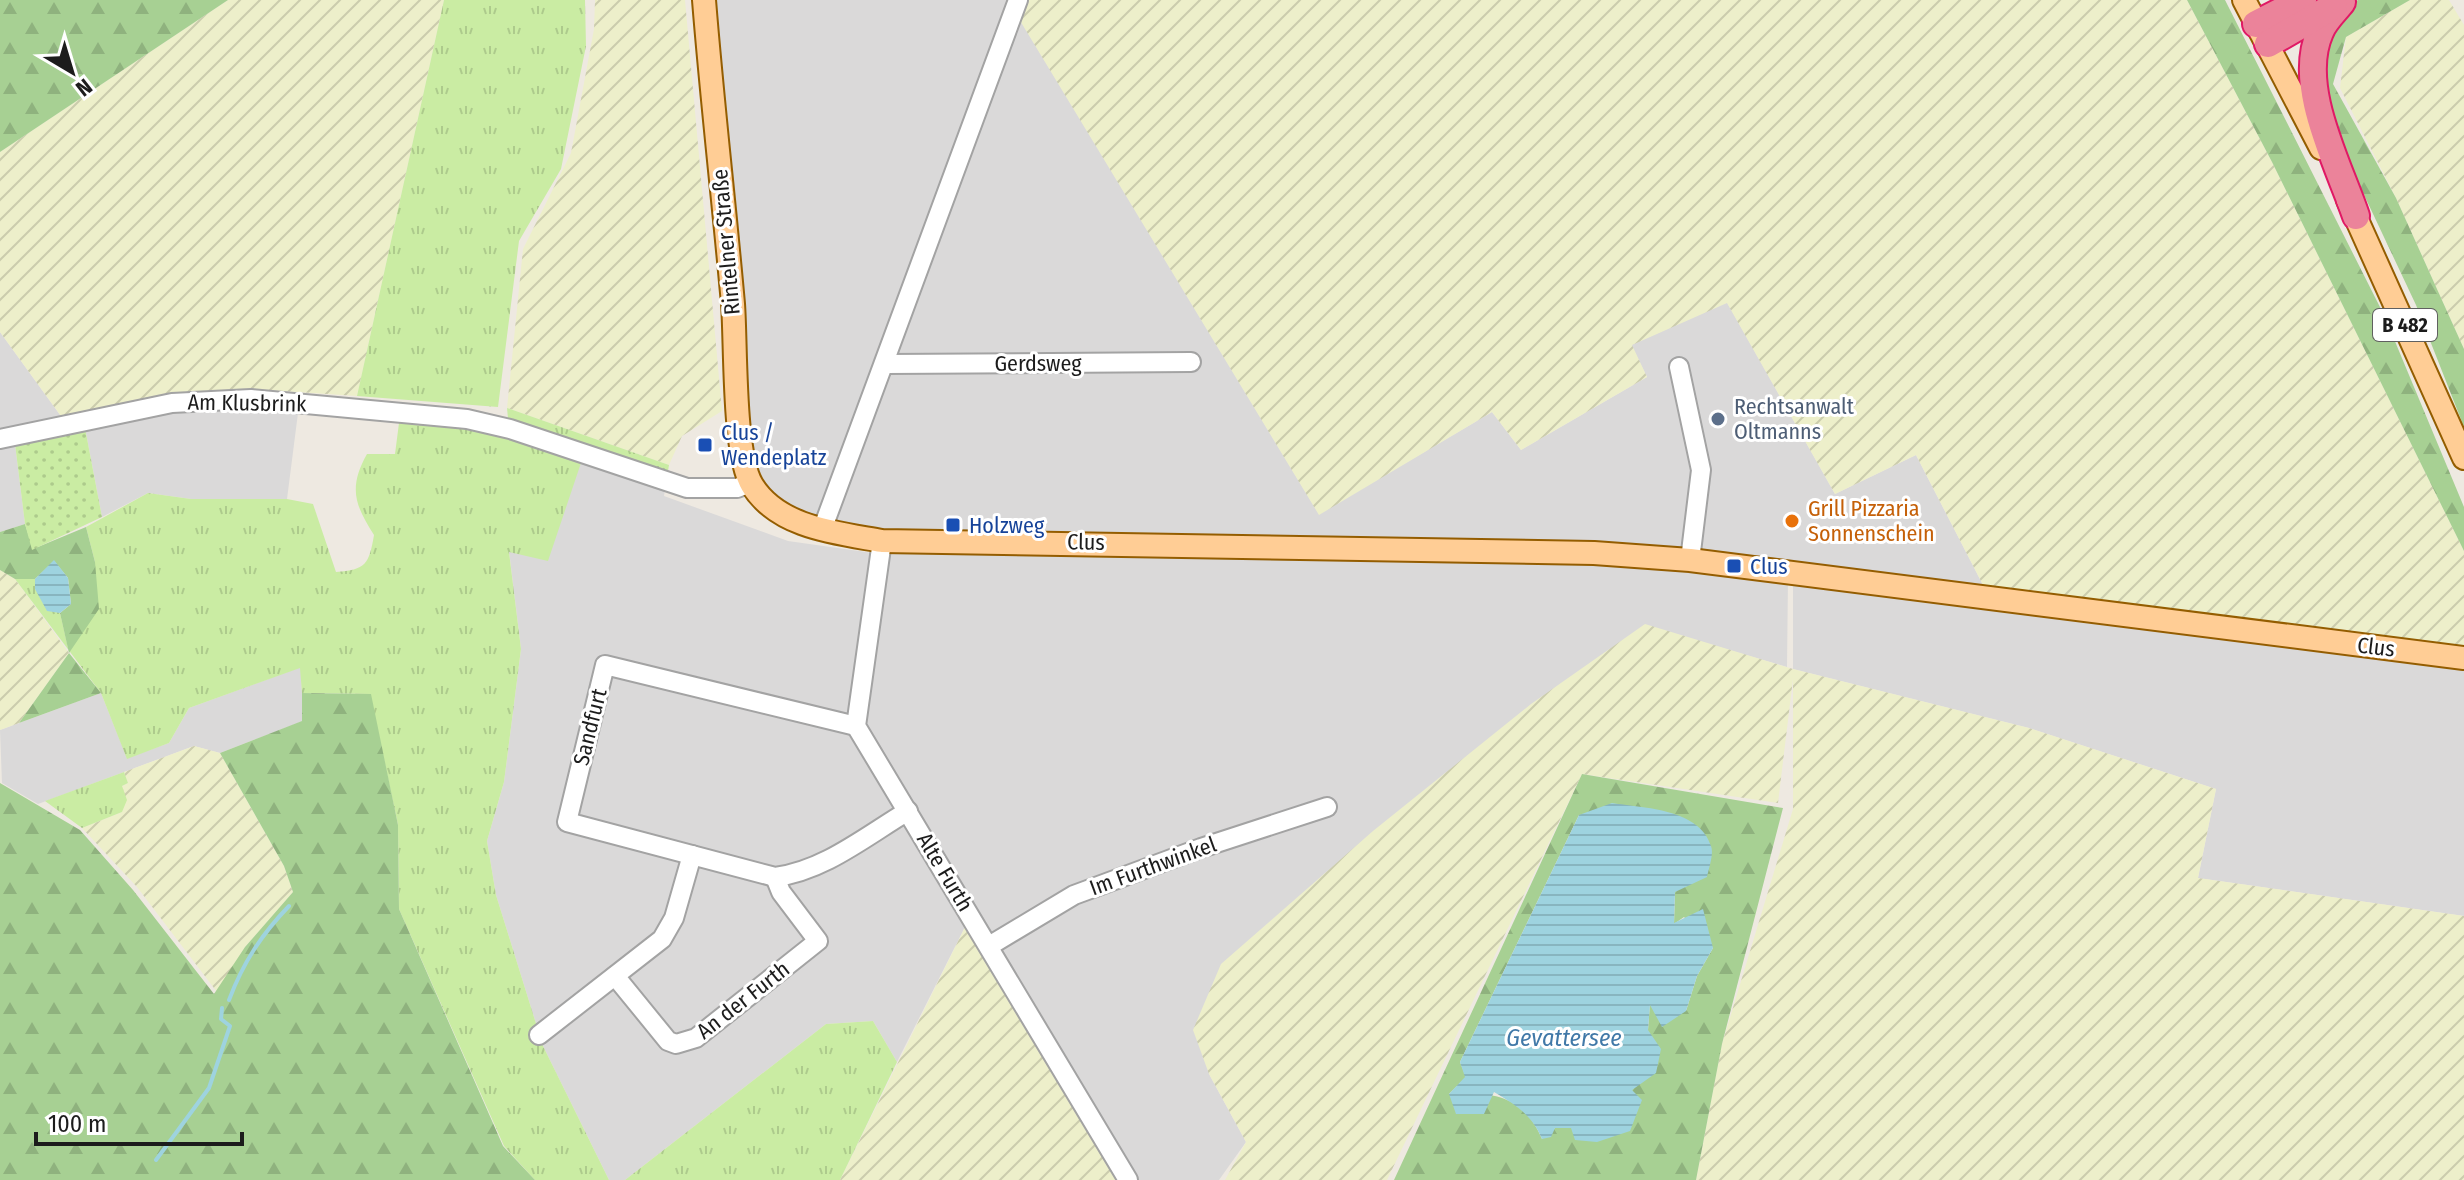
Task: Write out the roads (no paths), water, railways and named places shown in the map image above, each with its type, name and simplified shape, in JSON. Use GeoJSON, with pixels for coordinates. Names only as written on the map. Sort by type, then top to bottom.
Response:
{"type":"FeatureCollection","features":[{"type":"Feature","properties":{"kind":"highway"},"geometry":{"type":"LineString","coordinates":[[2256,23],[2303,0]]}},
{"type":"Feature","properties":{"kind":"highway"},"geometry":{"type":"LineString","coordinates":[[2256,23],[2344,1]]}},
{"type":"Feature","properties":{"kind":"highway"},"geometry":{"type":"LineString","coordinates":[[2344,1],[2321,29],[2314,51],[2311,85],[2356,216]]}},
{"type":"Feature","properties":{"kind":"main road","name":"Rintelner Straße"},"geometry":{"type":"LineString","coordinates":[[704,0],[733,306],[740,433],[750,483]]}},
{"type":"Feature","properties":{"kind":"main road","name":"B 482"},"geometry":{"type":"LineString","coordinates":[[2256,23],[2356,216],[2464,458]]}},
{"type":"Feature","properties":{"kind":"main road","name":"Clus"},"geometry":{"type":"LineString","coordinates":[[750,483],[766,503],[792,518],[822,530],[882,541],[1564,552],[1690,560],[2464,658]]}},
{"type":"Feature","properties":{"kind":"street"},"geometry":{"type":"LineString","coordinates":[[822,530],[886,364],[1018,0]]}},
{"type":"Feature","properties":{"kind":"street","name":"Gerdsweg"},"geometry":{"type":"LineString","coordinates":[[886,364],[1191,362]]}},
{"type":"Feature","properties":{"kind":"street"},"geometry":{"type":"LineString","coordinates":[[1679,367],[1701,470],[1690,560]]}},
{"type":"Feature","properties":{"kind":"street","name":"Am Klusbrink"},"geometry":{"type":"LineString","coordinates":[[0,439],[172,403],[251,399],[497,425],[677,485],[737,488],[750,483]]}},
{"type":"Feature","properties":{"kind":"street"},"geometry":{"type":"LineString","coordinates":[[856,726],[882,541]]}},
{"type":"Feature","properties":{"kind":"street","name":"Sandfurt"},"geometry":{"type":"LineString","coordinates":[[856,726],[605,665],[567,822],[775,877],[805,871],[822,863],[908,811]]}},
{"type":"Feature","properties":{"kind":"street","name":"Alte Furth"},"geometry":{"type":"LineString","coordinates":[[856,726],[1128,1180]]}},
{"type":"Feature","properties":{"kind":"street","name":"Im Furthwinkel"},"geometry":{"type":"LineString","coordinates":[[989,946],[1074,895],[1201,848],[1327,807]]}},
{"type":"Feature","properties":{"kind":"street"},"geometry":{"type":"LineString","coordinates":[[539,1035],[669,930],[692,855]]}},
{"type":"Feature","properties":{"kind":"street","name":"An der Furth"},"geometry":{"type":"LineString","coordinates":[[615,976],[668,1041],[676,1044],[696,1038],[818,941],[781,892],[775,877]]}},
{"type":"Feature","properties":{"kind":"water"},"geometry":{"type":"Polygon","coordinates":[[[54,560],[68,578],[71,604],[60,613],[47,611],[35,589],[35,579],[54,560]]]}},
{"type":"Feature","properties":{"kind":"water","name":"Gevattersee"},"geometry":{"type":"Polygon","coordinates":[[[1612,803],[1683,817],[1705,834],[1712,849],[1707,877],[1675,892],[1674,923],[1703,909],[1713,948],[1697,976],[1686,1011],[1662,1027],[1650,1005],[1648,1030],[1661,1049],[1656,1073],[1632,1090],[1642,1100],[1630,1131],[1597,1142],[1575,1140],[1571,1128],[1555,1128],[1551,1137],[1542,1139],[1522,1111],[1494,1092],[1484,1114],[1456,1114],[1449,1094],[1465,1077],[1460,1062],[1579,815],[1612,803]]]}},
{"type":"Feature","properties":{"kind":"waterway"},"geometry":{"type":"LineString","coordinates":[[229,1000],[254,950],[289,906]]}},
{"type":"Feature","properties":{"kind":"waterway"},"geometry":{"type":"LineString","coordinates":[[156,1160],[209,1088],[230,1026],[221,1019],[222,1008]]}},
{"type":"Feature","properties":{"kind":"place","name":"Rechtsanwalt Oltmanns"},"geometry":{"type":"Point","coordinates":[1718,419]}},
{"type":"Feature","properties":{"kind":"place","name":"Clus / Wendeplatz"},"geometry":{"type":"Point","coordinates":[705,445]}},
{"type":"Feature","properties":{"kind":"place","name":"Grill Pizzaria Sonnenschein"},"geometry":{"type":"Point","coordinates":[1792,521]}},
{"type":"Feature","properties":{"kind":"place","name":"Holzweg"},"geometry":{"type":"Point","coordinates":[953,525]}},
{"type":"Feature","properties":{"kind":"place","name":"Clus"},"geometry":{"type":"Point","coordinates":[1734,566]}}]}
